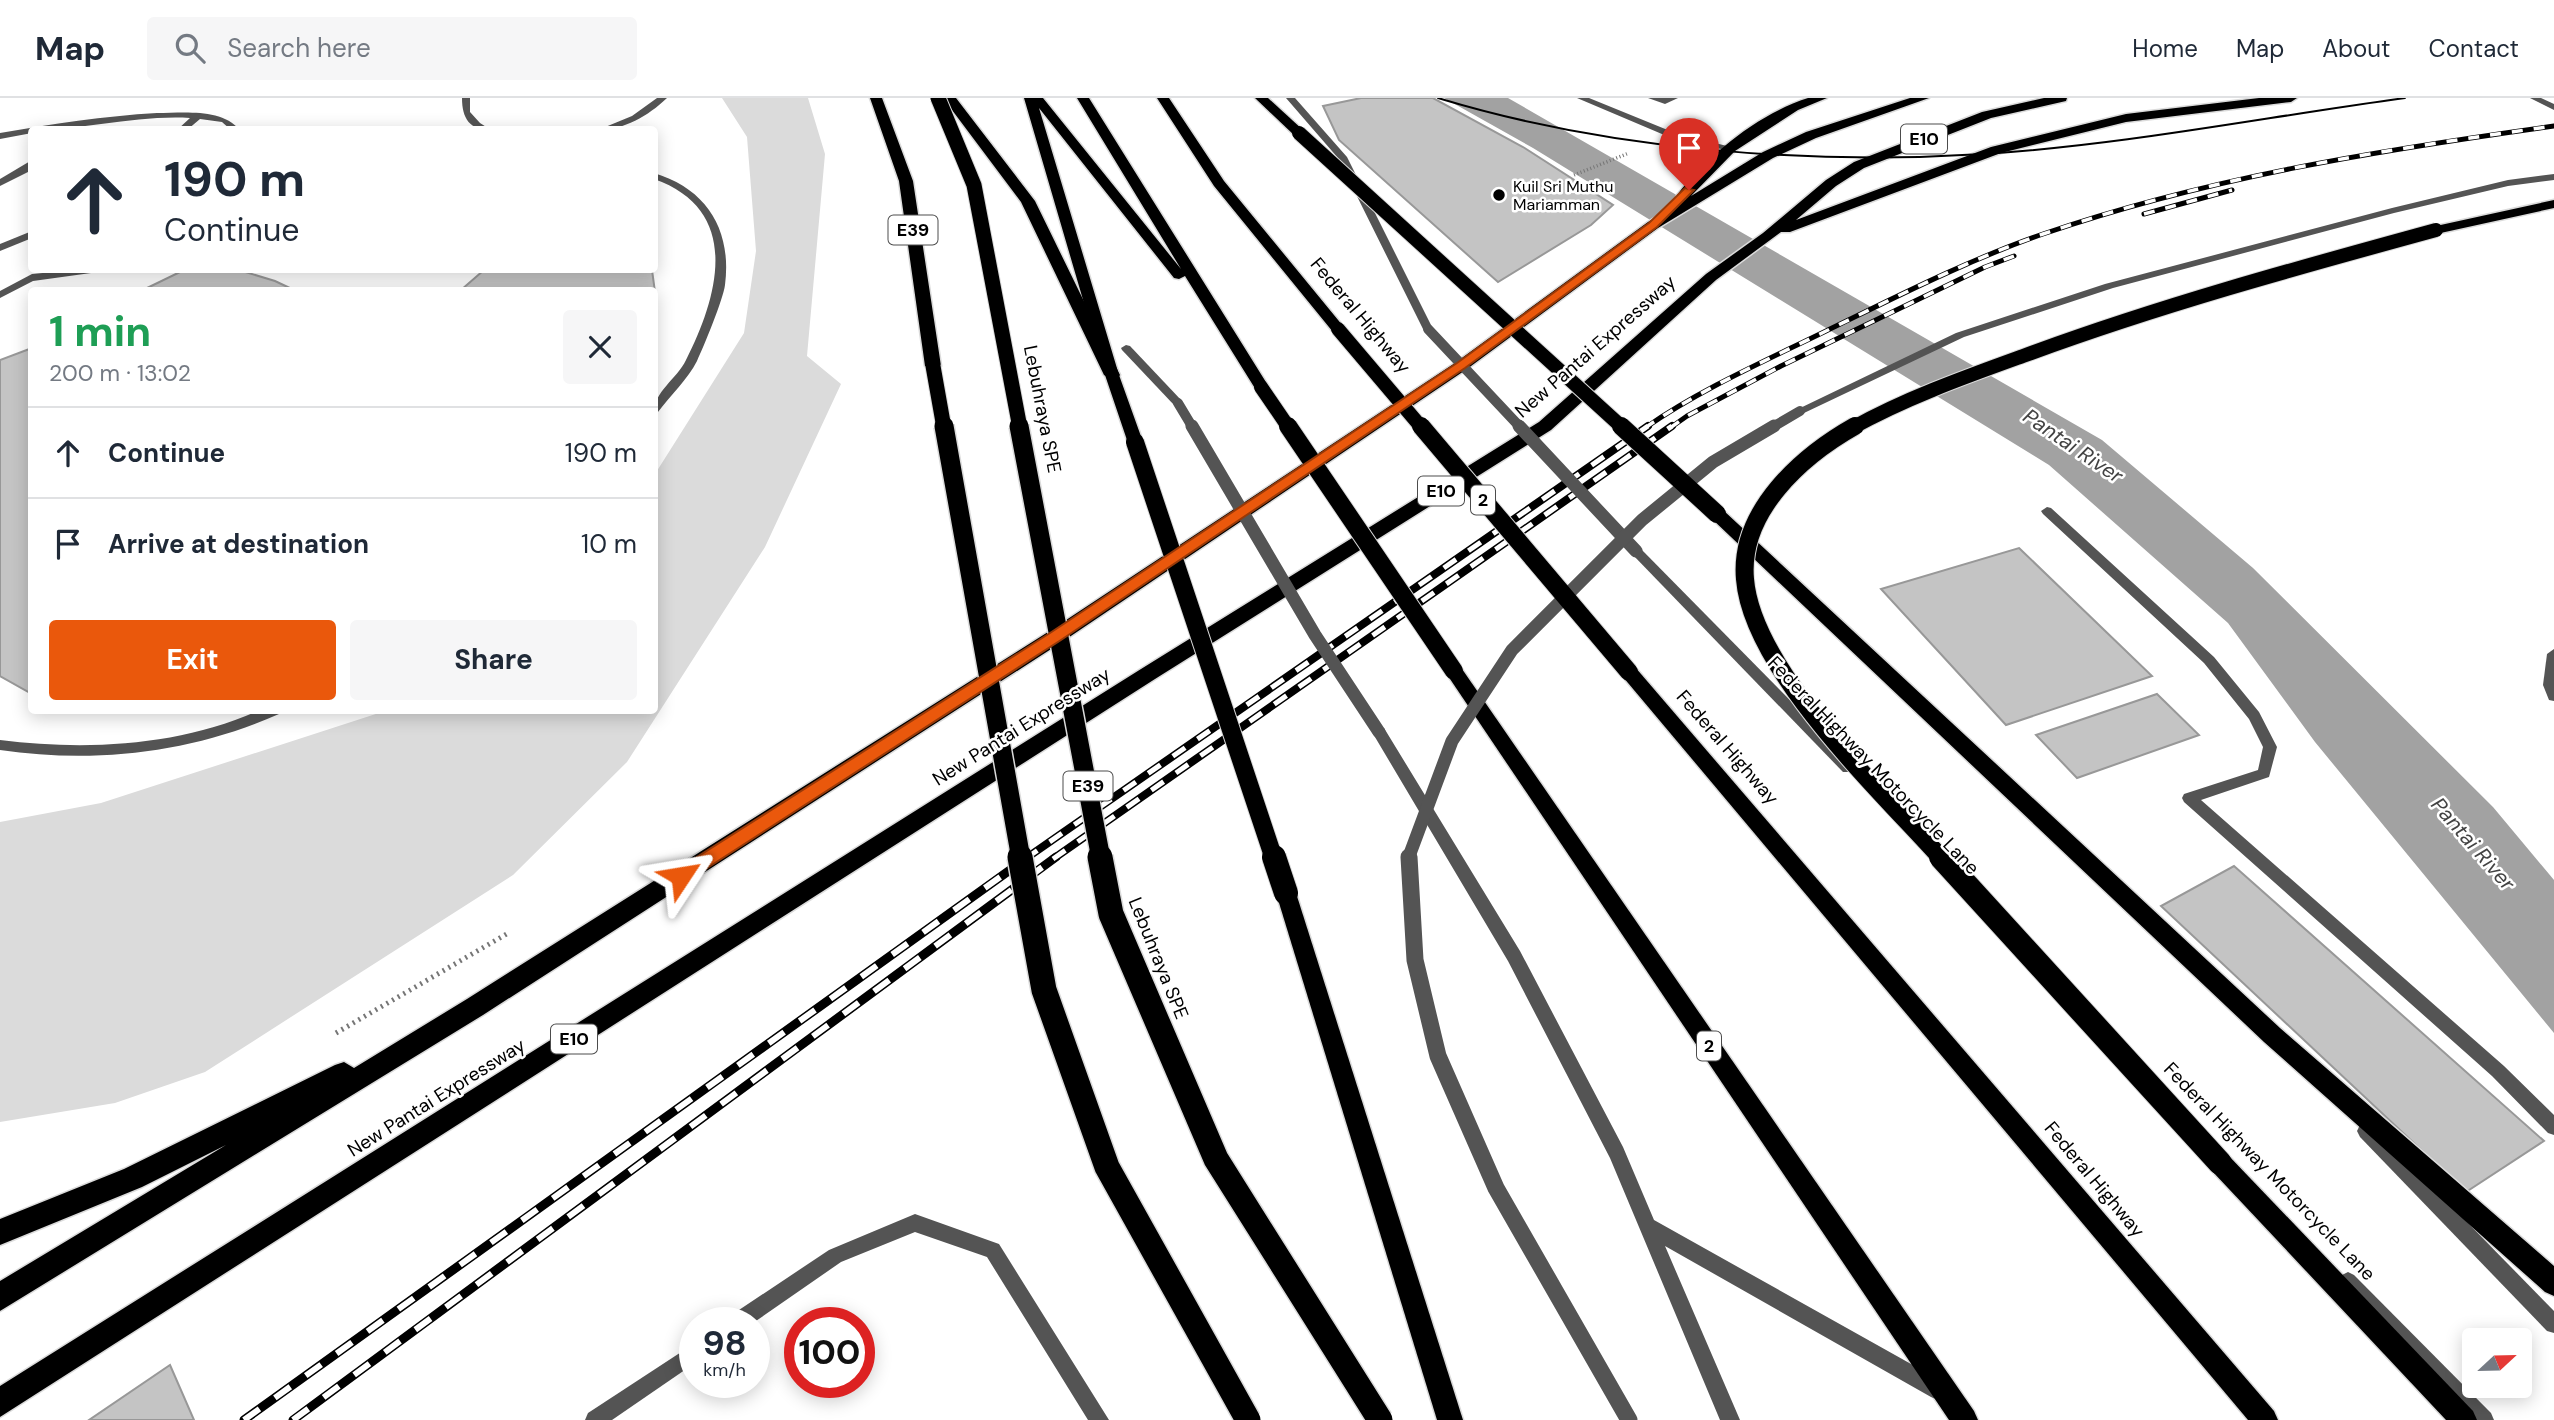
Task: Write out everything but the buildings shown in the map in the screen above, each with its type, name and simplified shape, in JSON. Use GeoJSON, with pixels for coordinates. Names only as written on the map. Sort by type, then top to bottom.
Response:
{"type":"FeatureCollection","features":[{"type":"Feature","properties":{"kind":"highway","name":"E39"},"geometry":{"type":"LineString","coordinates":[[876,98],[906,181],[933,366],[1044,990],[1107,1167],[1248,1420]]}},
{"type":"Feature","properties":{"kind":"highway","name":"Lebuhraya SPE"},"geometry":{"type":"LineString","coordinates":[[939,98],[975,185],[1111,914],[1216,1159],[1380,1420]]}},
{"type":"Feature","properties":{"kind":"highway"},"geometry":{"type":"LineString","coordinates":[[948,98],[1028,201],[1112,375]]}},
{"type":"Feature","properties":{"kind":"highway"},"geometry":{"type":"LineString","coordinates":[[1030,98],[1112,375],[1286,893],[1450,1420]]}},
{"type":"Feature","properties":{"kind":"highway"},"geometry":{"type":"LineString","coordinates":[[1037,98],[1230,339]]}},
{"type":"Feature","properties":{"kind":"highway","name":"2"},"geometry":{"type":"LineString","coordinates":[[1083,98],[1261,387],[1965,1420]]}},
{"type":"Feature","properties":{"kind":"highway","name":"Federal Highway"},"geometry":{"type":"LineString","coordinates":[[1163,98],[1219,183],[1338,328],[2264,1418]]}},
{"type":"Feature","properties":{"kind":"highway"},"geometry":{"type":"LineString","coordinates":[[1261,98],[1717,514],[2272,1035],[2554,1283]]}},
{"type":"Feature","properties":{"kind":"highway"},"geometry":{"type":"LineString","coordinates":[[1654,224],[1727,153],[1793,107],[1821,98]]}},
{"type":"Feature","properties":{"kind":"highway","name":"E10"},"geometry":{"type":"LineString","coordinates":[[0,1297],[475,1007],[1079,621],[1461,366],[1654,224],[1768,155],[1811,135],[1923,98]]}},
{"type":"Feature","properties":{"kind":"highway","name":"New Pantai Expressway"},"geometry":{"type":"LineString","coordinates":[[0,1403],[1148,674],[1545,426],[1711,277],[1768,236],[1831,183],[1860,165],[1987,115],[2061,98]]}},
{"type":"Feature","properties":{"kind":"highway"},"geometry":{"type":"LineString","coordinates":[[1768,236],[1996,150],[2126,118],[2291,98]]}},
{"type":"Feature","properties":{"kind":"highway"},"geometry":{"type":"LineString","coordinates":[[2464,1420],[2220,1163],[1816,720],[1771,652],[1746,591],[1745,559],[1758,519],[1795,471],[1823,445],[1865,421],[1945,385],[2058,342],[2233,285],[2436,230],[2554,204]]}},
{"type":"Feature","properties":{"kind":"highway"},"geometry":{"type":"LineString","coordinates":[[0,1233],[133,1178],[475,1007]]}},
{"type":"Feature","properties":{"kind":"street"},"geometry":{"type":"LineString","coordinates":[[466,98],[466,112],[479,126]]}},
{"type":"Feature","properties":{"kind":"street"},"geometry":{"type":"LineString","coordinates":[[613,126],[635,118],[663,98]]}},
{"type":"Feature","properties":{"kind":"street","name":"Federal Highway Motorcycle Lane"},"geometry":{"type":"LineString","coordinates":[[1290,98],[1342,157],[1428,329],[1636,551],[2484,1420]]}},
{"type":"Feature","properties":{"kind":"street"},"geometry":{"type":"LineString","coordinates":[[1581,98],[1672,135],[1727,153]]}},
{"type":"Feature","properties":{"kind":"street"},"geometry":{"type":"LineString","coordinates":[[1652,98],[1665,101],[1674,98]]}},
{"type":"Feature","properties":{"kind":"street"},"geometry":{"type":"LineString","coordinates":[[2534,98],[2554,107]]}},
{"type":"Feature","properties":{"kind":"street"},"geometry":{"type":"LineString","coordinates":[[186,126],[198,116]]}},
{"type":"Feature","properties":{"kind":"street"},"geometry":{"type":"LineString","coordinates":[[72,126],[198,116],[227,121],[232,126]]}},
{"type":"Feature","properties":{"kind":"street"},"geometry":{"type":"LineString","coordinates":[[0,136],[28,131]]}},
{"type":"Feature","properties":{"kind":"street"},"geometry":{"type":"LineString","coordinates":[[0,183],[28,168]]}},
{"type":"Feature","properties":{"kind":"street"},"geometry":{"type":"LineString","coordinates":[[658,177],[682,185],[713,219],[721,277],[720,287],[691,362],[658,405]]}},
{"type":"Feature","properties":{"kind":"street"},"geometry":{"type":"LineString","coordinates":[[1629,1420],[1496,1188],[1438,1056],[1415,960],[1408,859],[1452,741],[1512,650],[1642,520],[1713,462],[1800,411],[1960,335],[2109,286],[2392,211],[2508,183],[2554,177]]}},
{"type":"Feature","properties":{"kind":"street"},"geometry":{"type":"LineString","coordinates":[[0,248],[28,236]]}},
{"type":"Feature","properties":{"kind":"street"},"geometry":{"type":"LineString","coordinates":[[0,295],[41,273]]}},
{"type":"Feature","properties":{"kind":"street"},"geometry":{"type":"LineString","coordinates":[[29,279],[70,273]]}},
{"type":"Feature","properties":{"kind":"street"},"geometry":{"type":"LineString","coordinates":[[1126,348],[1178,403],[1315,635],[1380,733],[1514,956],[1616,1153],[1730,1420]]}},
{"type":"Feature","properties":{"kind":"street"},"geometry":{"type":"LineString","coordinates":[[2047,511],[2209,660],[2254,716],[2270,747],[2264,773],[2189,798],[2498,1071],[2554,1127]]}},
{"type":"Feature","properties":{"kind":"street"},"geometry":{"type":"LineString","coordinates":[[2554,654],[2550,685],[2554,696]]}},
{"type":"Feature","properties":{"kind":"street"},"geometry":{"type":"LineString","coordinates":[[0,745],[113,751],[187,743],[241,726],[266,714]]}},
{"type":"Feature","properties":{"kind":"street"},"geometry":{"type":"LineString","coordinates":[[2272,1035],[2554,1324]]}},
{"type":"Feature","properties":{"kind":"street"},"geometry":{"type":"LineString","coordinates":[[760,1307],[835,1256],[915,1223],[993,1250],[1099,1420]]}},
{"type":"Feature","properties":{"kind":"street"},"geometry":{"type":"LineString","coordinates":[[1648,1226],[1946,1394]]}},
{"type":"Feature","properties":{"kind":"street"},"geometry":{"type":"LineString","coordinates":[[594,1420],[679,1363]]}},
{"type":"Feature","properties":{"kind":"path"},"geometry":{"type":"LineString","coordinates":[[1574,175],[1622,156]]}},
{"type":"Feature","properties":{"kind":"path"},"geometry":{"type":"LineString","coordinates":[[324,1040],[512,931]]}},
{"type":"Feature","properties":{"kind":"shaded area"},"geometry":{"type":"Polygon","coordinates":[[[722,98],[808,98],[825,154],[807,356],[841,384],[765,547],[658,714],[658,469],[744,333],[756,251],[747,137],[722,98]]]}},
{"type":"Feature","properties":{"kind":"shaded area"},"geometry":{"type":"Polygon","coordinates":[[[376,714],[658,714],[627,762],[513,875],[205,1072],[115,1103],[0,1122],[0,822],[101,803],[376,714]]]}},
{"type":"Feature","properties":{"kind":"water","name":"Pantai River"},"geometry":{"type":"Polygon","coordinates":[[[1444,98],[1508,98],[2102,440],[2253,568],[2493,807],[2554,880],[2554,1033],[2315,742],[2228,623],[2049,465],[1533,148],[1444,98]]]}},
{"type":"Feature","properties":{"kind":"tram line"},"geometry":{"type":"LineString","coordinates":[[1438,98],[1503,116],[1639,141],[1709,150],[1848,157],[1917,157],[2037,150],[2405,98]]}},
{"type":"Feature","properties":{"kind":"railway"},"geometry":{"type":"LineString","coordinates":[[1648,426],[1711,388],[1933,279],[2043,234],[2169,196],[2232,181],[2360,156],[2554,126]]}},
{"type":"Feature","properties":{"kind":"railway"},"geometry":{"type":"LineString","coordinates":[[2144,214],[2232,190]]}},
{"type":"Feature","properties":{"kind":"railway"},"geometry":{"type":"LineString","coordinates":[[1670,428],[1687,416],[1781,366],[1985,267],[2014,256]]}},
{"type":"Feature","properties":{"kind":"railway"},"geometry":{"type":"LineString","coordinates":[[1025,859],[1648,426]]}},
{"type":"Feature","properties":{"kind":"railway"},"geometry":{"type":"LineString","coordinates":[[1053,859],[1672,426]]}},
{"type":"Feature","properties":{"kind":"railway"},"geometry":{"type":"LineString","coordinates":[[244,1420],[1028,857]]}},
{"type":"Feature","properties":{"kind":"railway"},"geometry":{"type":"LineString","coordinates":[[293,1420],[1056,857]]}},
{"type":"Feature","properties":{"kind":"place","name":"Kuil Sri Muthu Mariamman"},"geometry":{"type":"Point","coordinates":[1499,195]}},
{"type":"Feature","properties":{"kind":"route"},"geometry":{"type":"LineString","coordinates":[[681,876],[1055,636],[1461,366],[1653,225],[1689,190]]}}]}
